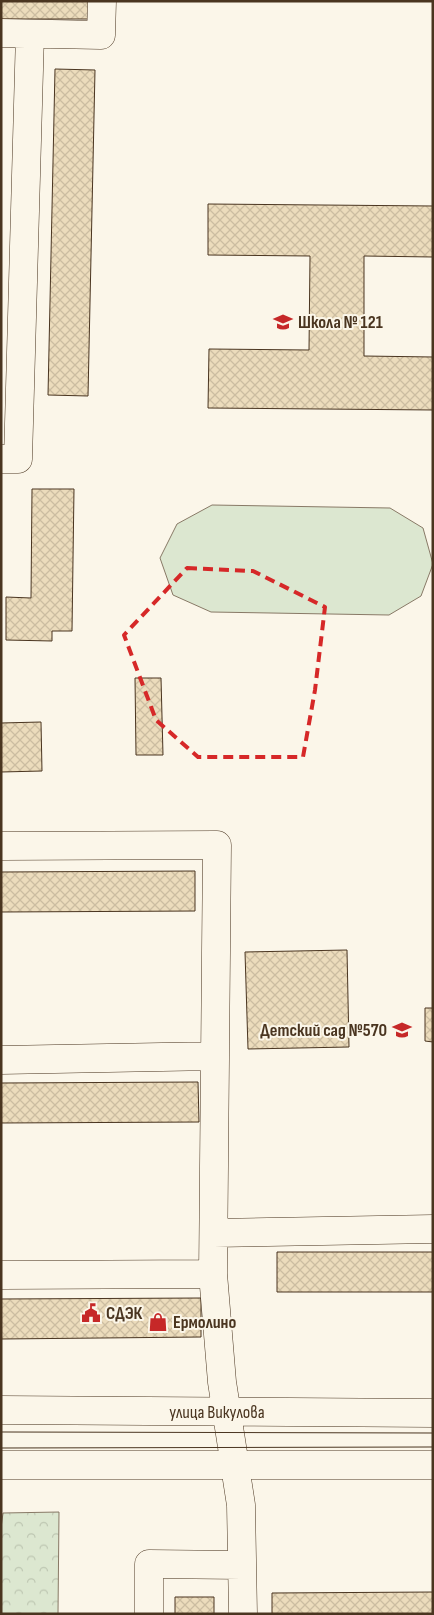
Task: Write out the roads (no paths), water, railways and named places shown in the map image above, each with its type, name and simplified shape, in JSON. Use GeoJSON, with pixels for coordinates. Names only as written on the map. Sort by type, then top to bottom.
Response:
{"type":"FeatureCollection","features":[{"type":"Feature","properties":{"kind":"street"},"geometry":{"type":"LineString","coordinates":[[1,33],[101,35],[102,1]]}},
{"type":"Feature","properties":{"kind":"street"},"geometry":{"type":"LineString","coordinates":[[1,459],[18,459],[30,34]]}},
{"type":"Feature","properties":{"kind":"street"},"geometry":{"type":"LineString","coordinates":[[1,846],[217,845],[213,1274],[222,1382],[241,1505],[243,1614]]}},
{"type":"Feature","properties":{"kind":"street"},"geometry":{"type":"LineString","coordinates":[[1,1060],[215,1056]]}},
{"type":"Feature","properties":{"kind":"street"},"geometry":{"type":"LineString","coordinates":[[214,1233],[433,1229]]}},
{"type":"Feature","properties":{"kind":"street"},"geometry":{"type":"LineString","coordinates":[[1,1275],[213,1274]]}},
{"type":"Feature","properties":{"kind":"street","name":"улица Викулова"},"geometry":{"type":"LineString","coordinates":[[1,1410],[433,1413]]}},
{"type":"Feature","properties":{"kind":"street"},"geometry":{"type":"LineString","coordinates":[[1,1465],[433,1465]]}},
{"type":"Feature","properties":{"kind":"street"},"geometry":{"type":"LineString","coordinates":[[149,1614],[149,1564],[241,1565]]}},
{"type":"Feature","properties":{"kind":"tram line"},"geometry":{"type":"LineString","coordinates":[[1,1432],[433,1433]]}},
{"type":"Feature","properties":{"kind":"tram line"},"geometry":{"type":"LineString","coordinates":[[1,1448],[433,1447]]}},
{"type":"Feature","properties":{"kind":"place","name":"Школа № 121"},"geometry":{"type":"Point","coordinates":[283,322]}},
{"type":"Feature","properties":{"kind":"place","name":"Детский сад №570"},"geometry":{"type":"Point","coordinates":[402,1030]}},
{"type":"Feature","properties":{"kind":"place","name":"СДЭК"},"geometry":{"type":"Point","coordinates":[91,1313]}},
{"type":"Feature","properties":{"kind":"place","name":"Ермолино"},"geometry":{"type":"Point","coordinates":[158,1322]}}]}
